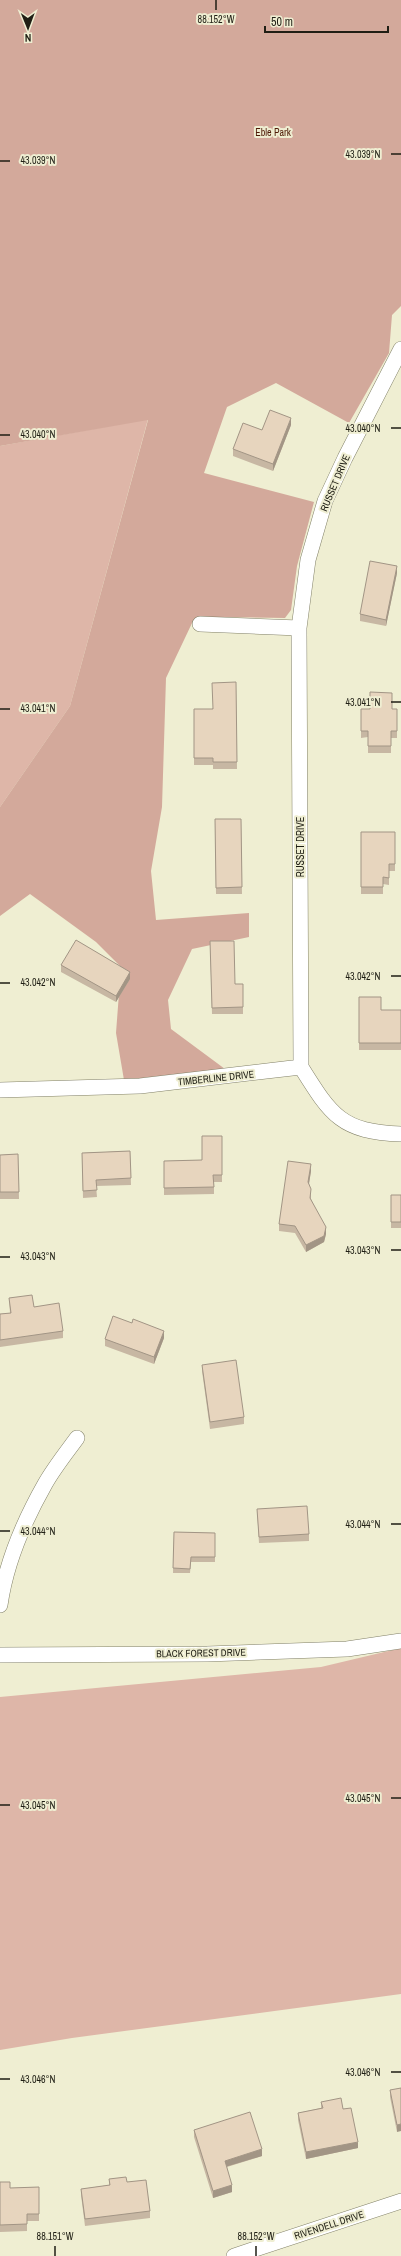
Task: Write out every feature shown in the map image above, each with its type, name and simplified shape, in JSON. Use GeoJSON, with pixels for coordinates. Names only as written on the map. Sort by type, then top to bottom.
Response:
{"type":"FeatureCollection","features":[{"type":"Feature","properties":{"kind":"street","name":"RUSSET DRIVE"},"geometry":{"type":"LineString","coordinates":[[301,1067],[299,628],[308,560],[325,501],[345,458],[401,349]]}},
{"type":"Feature","properties":{"kind":"street"},"geometry":{"type":"LineString","coordinates":[[200,624],[299,628]]}},
{"type":"Feature","properties":{"kind":"street"},"geometry":{"type":"LineString","coordinates":[[301,1067],[324,1104],[351,1126],[379,1133],[401,1134]]}},
{"type":"Feature","properties":{"kind":"street","name":"TIMBERLINE DRIVE"},"geometry":{"type":"LineString","coordinates":[[0,1090],[140,1086],[301,1067]]}},
{"type":"Feature","properties":{"kind":"street"},"geometry":{"type":"LineString","coordinates":[[0,1605],[16,1543],[45,1484],[77,1438]]}},
{"type":"Feature","properties":{"kind":"street","name":"BLACK FOREST DRIVE"},"geometry":{"type":"LineString","coordinates":[[0,1655],[207,1654],[347,1649],[401,1641]]}},
{"type":"Feature","properties":{"kind":"street","name":"RIVENDELL DRIVE"},"geometry":{"type":"LineString","coordinates":[[234,2256],[401,2201]]}},
{"type":"Feature","properties":{"kind":"shaded area"},"geometry":{"type":"Polygon","coordinates":[[[148,419],[70,706],[0,807],[0,446],[148,419]]]}},
{"type":"Feature","properties":{"kind":"shaded area"},"geometry":{"type":"Polygon","coordinates":[[[401,1648],[401,1994],[72,2038],[0,2050],[0,1697],[321,1667],[401,1648]]]}},
{"type":"Feature","properties":{"kind":"green space","name":"Eble Park"},"geometry":{"type":"Polygon","coordinates":[[[0,0],[401,0],[401,306],[392,315],[389,353],[349,423],[276,383],[227,407],[204,473],[314,502],[297,566],[291,610],[285,618],[212,617],[193,621],[166,678],[162,807],[151,871],[156,920],[249,913],[249,937],[192,949],[168,1000],[171,1029],[225,1069],[124,1080],[116,1033],[121,967],[96,942],[30,894],[0,916],[0,807],[70,706],[148,420],[0,446],[0,0]]]}},
{"type":"Feature","properties":{"kind":"building"},"geometry":{"type":"Polygon","coordinates":[[[270,410],[291,418],[273,464],[233,449],[243,423],[262,430],[270,410]]]}},
{"type":"Feature","properties":{"kind":"building"},"geometry":{"type":"Polygon","coordinates":[[[370,561],[397,566],[386,620],[360,614],[370,561]]]}},
{"type":"Feature","properties":{"kind":"building"},"geometry":{"type":"Polygon","coordinates":[[[236,682],[237,762],[213,762],[213,758],[194,758],[194,709],[213,709],[212,683],[236,682]]]}},
{"type":"Feature","properties":{"kind":"building"},"geometry":{"type":"Polygon","coordinates":[[[370,692],[392,693],[392,709],[397,709],[397,731],[391,731],[391,746],[368,746],[368,731],[361,731],[361,709],[370,709],[370,692]]]}},
{"type":"Feature","properties":{"kind":"building"},"geometry":{"type":"Polygon","coordinates":[[[215,819],[241,819],[242,887],[216,888],[215,819]]]}},
{"type":"Feature","properties":{"kind":"building"},"geometry":{"type":"Polygon","coordinates":[[[361,832],[395,832],[395,864],[389,864],[389,878],[383,877],[383,887],[361,887],[361,832]]]}},
{"type":"Feature","properties":{"kind":"building"},"geometry":{"type":"Polygon","coordinates":[[[76,940],[130,972],[116,996],[61,965],[76,940]]]}},
{"type":"Feature","properties":{"kind":"building"},"geometry":{"type":"Polygon","coordinates":[[[210,941],[234,941],[235,984],[243,984],[243,1007],[212,1008],[210,941]]]}},
{"type":"Feature","properties":{"kind":"building"},"geometry":{"type":"Polygon","coordinates":[[[359,997],[381,997],[381,1010],[401,1010],[401,1043],[359,1043],[359,997]]]}},
{"type":"Feature","properties":{"kind":"building"},"geometry":{"type":"Polygon","coordinates":[[[202,1136],[222,1136],[222,1175],[213,1175],[214,1187],[164,1188],[164,1161],[202,1160],[202,1136]]]}},
{"type":"Feature","properties":{"kind":"building"},"geometry":{"type":"Polygon","coordinates":[[[130,1151],[131,1178],[96,1180],[97,1190],[83,1191],[82,1153],[130,1151]]]}},
{"type":"Feature","properties":{"kind":"building"},"geometry":{"type":"Polygon","coordinates":[[[18,1154],[19,1192],[0,1192],[0,1155],[18,1154]]]}},
{"type":"Feature","properties":{"kind":"building"},"geometry":{"type":"Polygon","coordinates":[[[288,1161],[311,1164],[308,1182],[311,1189],[310,1198],[326,1227],[324,1236],[306,1245],[295,1226],[279,1224],[288,1161]]]}},
{"type":"Feature","properties":{"kind":"building"},"geometry":{"type":"Polygon","coordinates":[[[391,1195],[401,1195],[401,1222],[391,1222],[391,1195]]]}},
{"type":"Feature","properties":{"kind":"building"},"geometry":{"type":"Polygon","coordinates":[[[32,1295],[34,1307],[59,1303],[63,1331],[0,1340],[0,1314],[11,1313],[9,1298],[32,1295]]]}},
{"type":"Feature","properties":{"kind":"building"},"geometry":{"type":"Polygon","coordinates":[[[113,1316],[132,1323],[133,1319],[164,1331],[154,1357],[105,1339],[113,1316]]]}},
{"type":"Feature","properties":{"kind":"building"},"geometry":{"type":"Polygon","coordinates":[[[236,1360],[244,1417],[210,1422],[202,1365],[236,1360]]]}},
{"type":"Feature","properties":{"kind":"building"},"geometry":{"type":"Polygon","coordinates":[[[307,1506],[309,1534],[259,1537],[257,1509],[307,1506]]]}},
{"type":"Feature","properties":{"kind":"building"},"geometry":{"type":"Polygon","coordinates":[[[174,1532],[215,1533],[215,1557],[191,1557],[190,1569],[173,1568],[174,1532]]]}},
{"type":"Feature","properties":{"kind":"building"},"geometry":{"type":"Polygon","coordinates":[[[401,2088],[401,2124],[397,2125],[390,2090],[401,2088]]]}},
{"type":"Feature","properties":{"kind":"building"},"geometry":{"type":"Polygon","coordinates":[[[341,2098],[343,2109],[351,2108],[358,2142],[306,2152],[298,2113],[323,2108],[321,2102],[341,2098]]]}},
{"type":"Feature","properties":{"kind":"building"},"geometry":{"type":"Polygon","coordinates":[[[250,2112],[262,2149],[225,2161],[232,2185],[213,2191],[194,2130],[250,2112]]]}},
{"type":"Feature","properties":{"kind":"building"},"geometry":{"type":"Polygon","coordinates":[[[126,2177],[127,2182],[146,2180],[150,2211],[85,2219],[81,2189],[110,2185],[109,2179],[126,2177]]]}},
{"type":"Feature","properties":{"kind":"building"},"geometry":{"type":"Polygon","coordinates":[[[0,2182],[10,2182],[10,2188],[39,2187],[39,2214],[27,2214],[27,2224],[0,2225],[0,2182]]]}}]}
